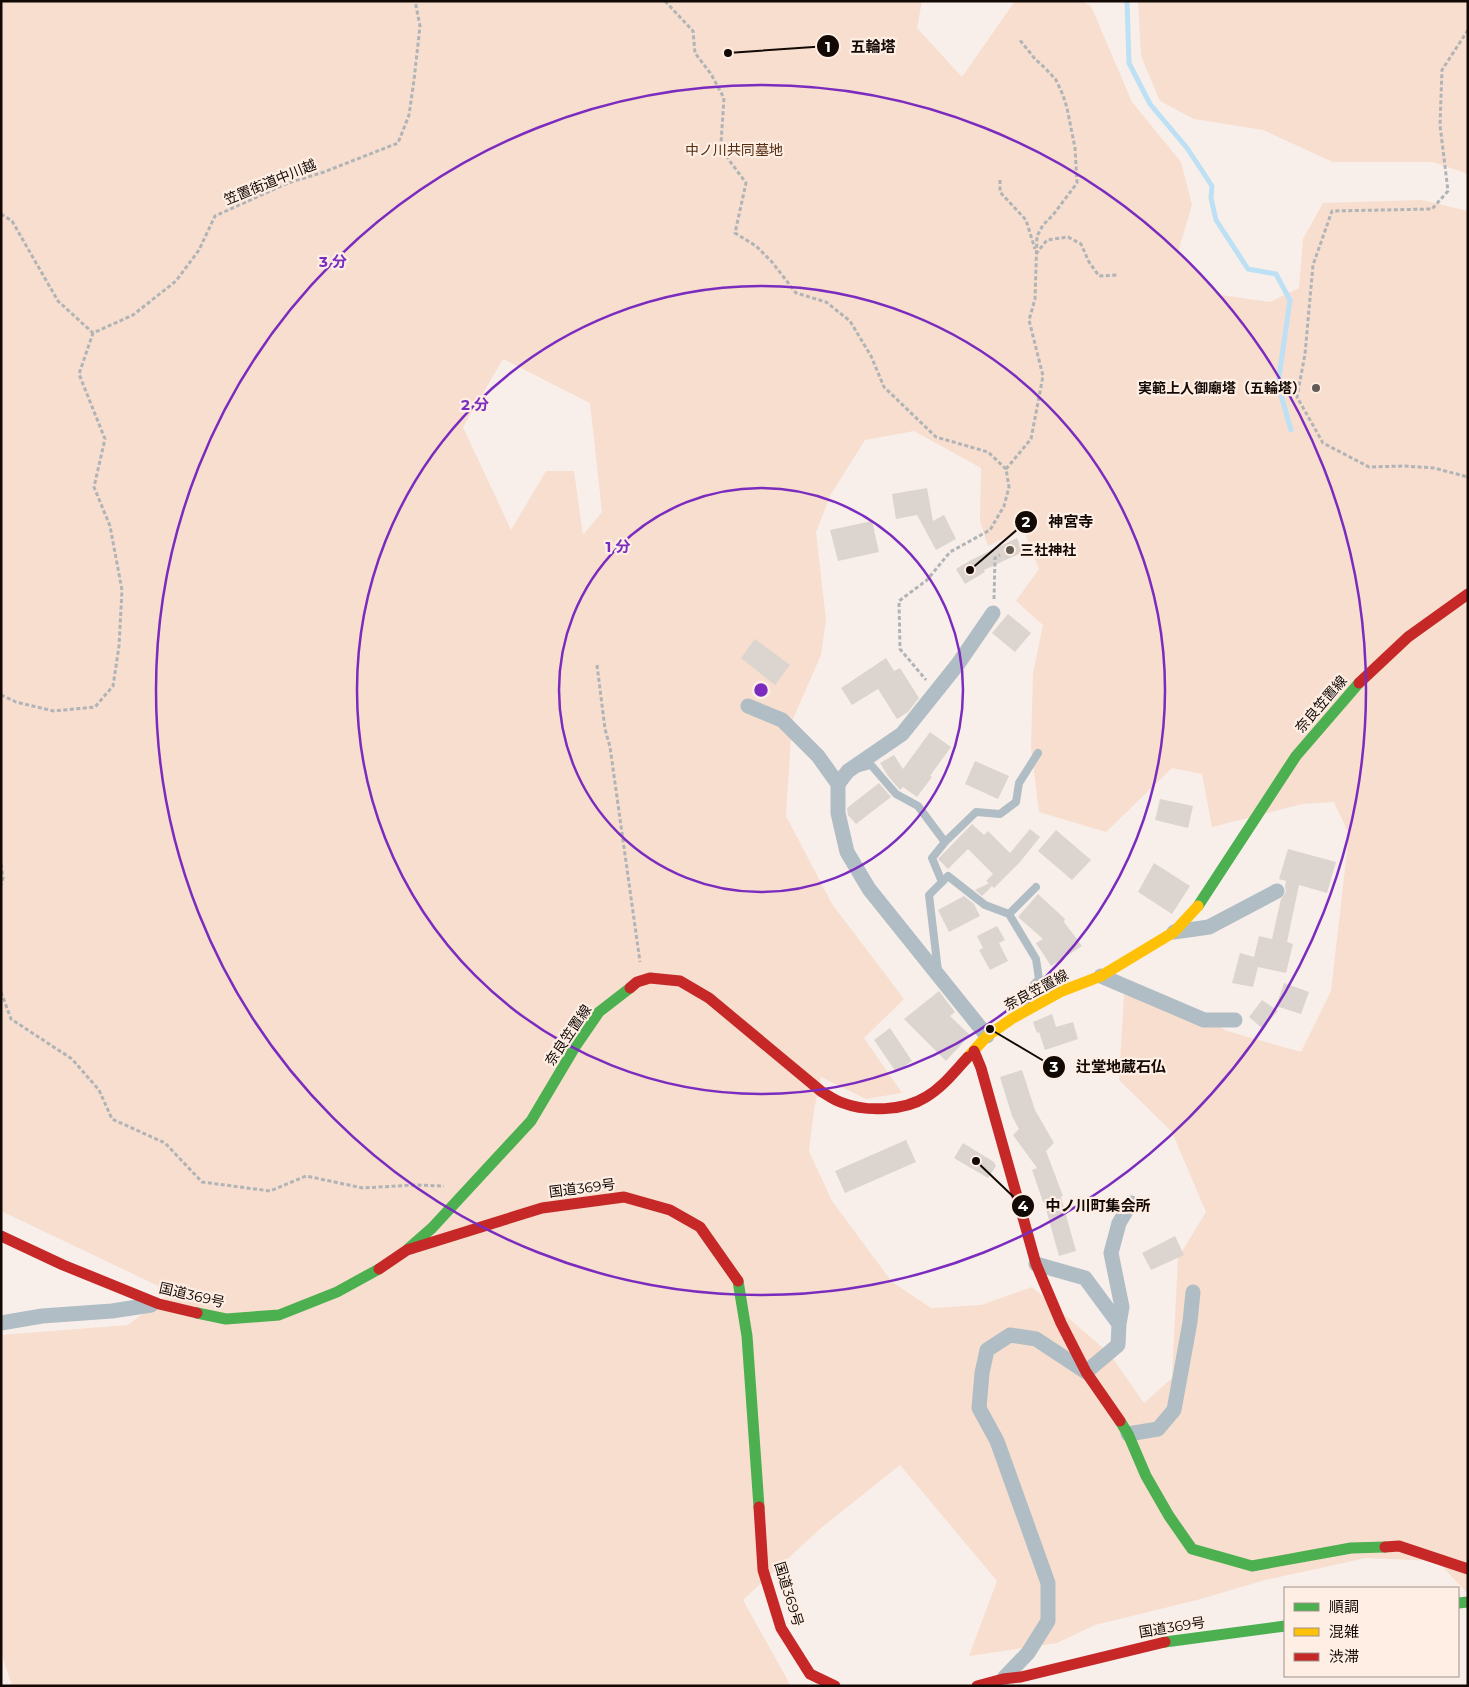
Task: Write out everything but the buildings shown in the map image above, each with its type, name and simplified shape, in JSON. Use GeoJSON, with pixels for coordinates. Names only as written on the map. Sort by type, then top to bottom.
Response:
{"type":"FeatureCollection","features":[{"type":"Feature","properties":{"kind":"main road","name":"奈良笠置線"},"geometry":{"type":"LineString","coordinates":[[407,1250],[432,1228],[531,1121],[575,1047],[599,1012],[637,982],[650,978],[680,982],[709,998],[822,1092],[842,1103],[864,1109],[884,1108],[907,1105],[925,1098],[944,1084],[988,1036],[1028,1009],[1062,991],[1101,976],[1174,932],[1196,910],[1296,756],[1365,676],[1408,637],[1468,594]]}},
{"type":"Feature","properties":{"kind":"main road"},"geometry":{"type":"LineString","coordinates":[[974,1051],[981,1068],[1036,1264],[1061,1323],[1086,1372],[1109,1403],[1128,1434],[1146,1476],[1169,1516],[1192,1549],[1252,1566],[1351,1548],[1399,1546],[1468,1568]]}},
{"type":"Feature","properties":{"kind":"main road","name":"国道369号"},"geometry":{"type":"LineString","coordinates":[[1,1236],[13,1246],[159,1304],[226,1319],[280,1315],[337,1292],[381,1268],[407,1250],[472,1228],[542,1208],[624,1198],[670,1210],[700,1227],[738,1280],[747,1336],[763,1570],[781,1628],[810,1674],[835,1686]]}},
{"type":"Feature","properties":{"kind":"main road","name":"国道369号"},"geometry":{"type":"LineString","coordinates":[[977,1686],[1003,1679],[1022,1681],[1156,1643],[1284,1626]]}},
{"type":"Feature","properties":{"kind":"street"},"geometry":{"type":"LineString","coordinates":[[838,784],[848,771],[902,734],[937,692],[993,613]]}},
{"type":"Feature","properties":{"kind":"street"},"geometry":{"type":"LineString","coordinates":[[748,706],[782,720],[818,756],[838,784],[838,813],[847,852],[869,889],[988,1036]]}},
{"type":"Feature","properties":{"kind":"street"},"geometry":{"type":"LineString","coordinates":[[1174,932],[1209,927],[1277,891]]}},
{"type":"Feature","properties":{"kind":"street"},"geometry":{"type":"LineString","coordinates":[[1101,976],[1204,1020],[1235,1020]]}},
{"type":"Feature","properties":{"kind":"street"},"geometry":{"type":"LineString","coordinates":[[1003,1679],[1028,1653],[1048,1620],[1048,1583],[997,1441],[979,1408],[982,1374],[987,1350],[1010,1335],[1036,1339],[1086,1372],[1118,1346],[1122,1307],[1111,1253],[1119,1224],[1130,1203]]}},
{"type":"Feature","properties":{"kind":"street"},"geometry":{"type":"LineString","coordinates":[[1036,1264],[1085,1278],[1119,1324]]}},
{"type":"Feature","properties":{"kind":"street"},"geometry":{"type":"LineString","coordinates":[[1128,1434],[1158,1429],[1174,1410],[1190,1322],[1193,1292]]}},
{"type":"Feature","properties":{"kind":"street"},"geometry":{"type":"LineString","coordinates":[[1,1323],[42,1316],[112,1311],[159,1304]]}},
{"type":"Feature","properties":{"kind":"lane"},"geometry":{"type":"LineString","coordinates":[[942,882],[932,858],[945,842],[976,812],[1000,814],[1016,802],[1019,782],[1038,753]]}},
{"type":"Feature","properties":{"kind":"lane"},"geometry":{"type":"LineString","coordinates":[[848,771],[871,765],[896,794],[918,806],[945,842]]}},
{"type":"Feature","properties":{"kind":"lane"},"geometry":{"type":"LineString","coordinates":[[938,975],[928,895],[948,876],[985,905],[1008,914],[1036,959],[1039,979],[1026,994],[1028,1009]]}},
{"type":"Feature","properties":{"kind":"lane"},"geometry":{"type":"LineString","coordinates":[[1008,914],[1036,887]]}},
{"type":"Feature","properties":{"kind":"path","name":"笠置街道中川越"},"geometry":{"type":"LineString","coordinates":[[93,333],[134,315],[176,281],[199,250],[215,216],[288,184],[398,143],[409,115],[418,44],[420,26],[415,1]]}},
{"type":"Feature","properties":{"kind":"path"},"geometry":{"type":"LineString","coordinates":[[665,1],[693,31],[695,52],[711,74],[724,98],[721,143],[729,160],[746,183],[735,233],[756,246],[772,262],[796,293],[826,302],[850,321],[871,356],[884,387],[936,437],[988,452],[1006,469],[1009,487],[1004,506],[990,530],[950,552],[927,580],[899,602],[900,649],[937,692]]}},
{"type":"Feature","properties":{"kind":"path"},"geometry":{"type":"LineString","coordinates":[[1468,30],[1442,70],[1440,125],[1448,191],[1432,209],[1332,211],[1313,265],[1305,354],[1297,397],[1324,443],[1368,467],[1405,466],[1434,468],[1468,477]]}},
{"type":"Feature","properties":{"kind":"path"},"geometry":{"type":"LineString","coordinates":[[1006,469],[1031,439],[1043,376],[1029,320],[1035,299],[1037,236],[1043,225],[1077,183],[1075,148],[1067,108],[1056,80],[1035,59],[1019,39]]}},
{"type":"Feature","properties":{"kind":"path"},"geometry":{"type":"LineString","coordinates":[[1000,180],[1000,192],[1026,220],[1036,253]]}},
{"type":"Feature","properties":{"kind":"path"},"geometry":{"type":"LineString","coordinates":[[1,214],[12,221],[58,301],[93,333],[79,374],[105,439],[94,487],[110,526],[122,590],[119,646],[113,686],[95,707],[54,711],[16,702],[1,695]]}},
{"type":"Feature","properties":{"kind":"path"},"geometry":{"type":"LineString","coordinates":[[1036,253],[1047,240],[1068,238],[1081,244],[1089,262],[1099,276],[1118,275]]}},
{"type":"Feature","properties":{"kind":"path"},"geometry":{"type":"LineString","coordinates":[[993,613],[995,558],[1000,555]]}},
{"type":"Feature","properties":{"kind":"path"},"geometry":{"type":"LineString","coordinates":[[597,665],[640,961],[637,982]]}},
{"type":"Feature","properties":{"kind":"path"},"geometry":{"type":"LineString","coordinates":[[1,864],[3,878],[1,885]]}},
{"type":"Feature","properties":{"kind":"path"},"geometry":{"type":"LineString","coordinates":[[1,992],[11,1019],[72,1059],[99,1090],[112,1119],[165,1143],[202,1182],[270,1191],[306,1176],[363,1188],[415,1185],[469,1187]]}},
{"type":"Feature","properties":{"kind":"green space","name":"中ノ川共同墓地"},"geometry":{"type":"Polygon","coordinates":[[[1,1],[922,1],[917,28],[962,77],[1015,1],[1081,1],[1091,6],[1132,102],[1181,162],[1192,205],[1178,252],[1221,295],[1270,302],[1299,288],[1303,239],[1323,203],[1422,200],[1468,211],[1468,1594],[1437,1561],[1366,1558],[1265,1580],[1197,1600],[1095,1625],[1057,1643],[969,1656],[997,1581],[900,1465],[821,1528],[743,1600],[791,1686],[12,1686],[1,1652],[1,1335],[128,1325],[171,1292],[1,1211],[1,1]],[[503,359],[463,427],[511,530],[546,471],[574,471],[583,535],[602,512],[590,403],[503,359]],[[914,431],[865,440],[831,494],[816,532],[826,620],[821,655],[792,721],[786,816],[832,904],[904,999],[864,1038],[902,1093],[866,1099],[821,1077],[814,1110],[809,1151],[832,1201],[892,1282],[931,1308],[981,1305],[1032,1287],[1109,1353],[1144,1403],[1172,1378],[1178,1258],[1206,1212],[1172,1132],[1119,1080],[1124,995],[1161,996],[1227,1031],[1301,1052],[1331,991],[1349,834],[1334,802],[1302,804],[1212,827],[1202,774],[1172,768],[1106,832],[1039,812],[1031,747],[1033,673],[1043,625],[1016,601],[1039,569],[1023,529],[988,546],[980,521],[981,468],[914,431]]]}},
{"type":"Feature","properties":{"kind":"green space"},"geometry":{"type":"Polygon","coordinates":[[[1138,1],[1468,1],[1468,174],[1433,162],[1333,162],[1263,130],[1194,119],[1160,101],[1141,56],[1138,1]]]}},
{"type":"Feature","properties":{"kind":"waterway"},"geometry":{"type":"LineString","coordinates":[[1127,1],[1129,63],[1150,104],[1187,148],[1212,186],[1211,198],[1216,220],[1248,269],[1276,274],[1290,300],[1278,384],[1291,430]]}},
{"type":"Feature","properties":{"kind":"traffic: fast"},"geometry":{"type":"LineString","coordinates":[[1198,906],[1296,756],[1359,683]]}},
{"type":"Feature","properties":{"kind":"traffic: fast"},"geometry":{"type":"LineString","coordinates":[[408,1249],[432,1228],[531,1121],[575,1047],[599,1012],[630,988]]}},
{"type":"Feature","properties":{"kind":"traffic: fast"},"geometry":{"type":"LineString","coordinates":[[197,1313],[226,1319],[279,1315],[337,1292],[379,1269]]}},
{"type":"Feature","properties":{"kind":"traffic: fast"},"geometry":{"type":"LineString","coordinates":[[738,1281],[747,1336],[759,1507]]}},
{"type":"Feature","properties":{"kind":"traffic: fast"},"geometry":{"type":"LineString","coordinates":[[1120,1421],[1128,1434],[1146,1476],[1169,1516],[1192,1549],[1252,1566],[1351,1548],[1385,1547]]}},
{"type":"Feature","properties":{"kind":"traffic: fast"},"geometry":{"type":"LineString","coordinates":[[1459,1603],[1468,1602]]}},
{"type":"Feature","properties":{"kind":"traffic: fast"},"geometry":{"type":"LineString","coordinates":[[1165,1642],[1284,1626]]}},
{"type":"Feature","properties":{"kind":"traffic: slow"},"geometry":{"type":"LineString","coordinates":[[968,1057],[987,1036],[1013,1018],[1062,991],[1101,976],[1174,932],[1198,906]]}},
{"type":"Feature","properties":{"kind":"traffic: jam"},"geometry":{"type":"LineString","coordinates":[[1359,683],[1408,637],[1468,594]]}},
{"type":"Feature","properties":{"kind":"traffic: jam"},"geometry":{"type":"LineString","coordinates":[[630,988],[637,982],[650,978],[680,981],[709,998],[822,1092],[837,1101],[852,1106],[885,1109],[917,1102],[938,1088],[968,1057]]}},
{"type":"Feature","properties":{"kind":"traffic: jam"},"geometry":{"type":"LineString","coordinates":[[974,1051],[981,1068],[1036,1264],[1061,1323],[1086,1372],[1120,1421]]}},
{"type":"Feature","properties":{"kind":"traffic: jam"},"geometry":{"type":"LineString","coordinates":[[379,1269],[407,1250],[542,1208],[624,1197],[670,1210],[700,1227],[738,1281]]}},
{"type":"Feature","properties":{"kind":"traffic: jam"},"geometry":{"type":"LineString","coordinates":[[1,1236],[63,1265],[159,1304],[197,1313]]}},
{"type":"Feature","properties":{"kind":"traffic: jam"},"geometry":{"type":"LineString","coordinates":[[759,1507],[763,1570],[781,1628],[810,1674],[835,1686]]}},
{"type":"Feature","properties":{"kind":"traffic: jam"},"geometry":{"type":"LineString","coordinates":[[1385,1547],[1399,1546],[1468,1569]]}},
{"type":"Feature","properties":{"kind":"traffic: jam"},"geometry":{"type":"LineString","coordinates":[[977,1686],[1165,1642]]}},
{"type":"Feature","properties":{"kind":"place","name":"五輪塔"},"geometry":{"type":"Point","coordinates":[728,53]}},
{"type":"Feature","properties":{"kind":"place","name":"実範上人御廟塔（五輪塔）"},"geometry":{"type":"Point","coordinates":[1316,388]}},
{"type":"Feature","properties":{"kind":"place","name":"三社神社"},"geometry":{"type":"Point","coordinates":[1010,550]}},
{"type":"Feature","properties":{"kind":"place","name":"神宮寺"},"geometry":{"type":"Point","coordinates":[970,570]}},
{"type":"Feature","properties":{"kind":"place","name":"辻堂地蔵石仏"},"geometry":{"type":"Point","coordinates":[990,1029]}},
{"type":"Feature","properties":{"kind":"place","name":"中ノ川町集会所"},"geometry":{"type":"Point","coordinates":[976,1161]}}]}
